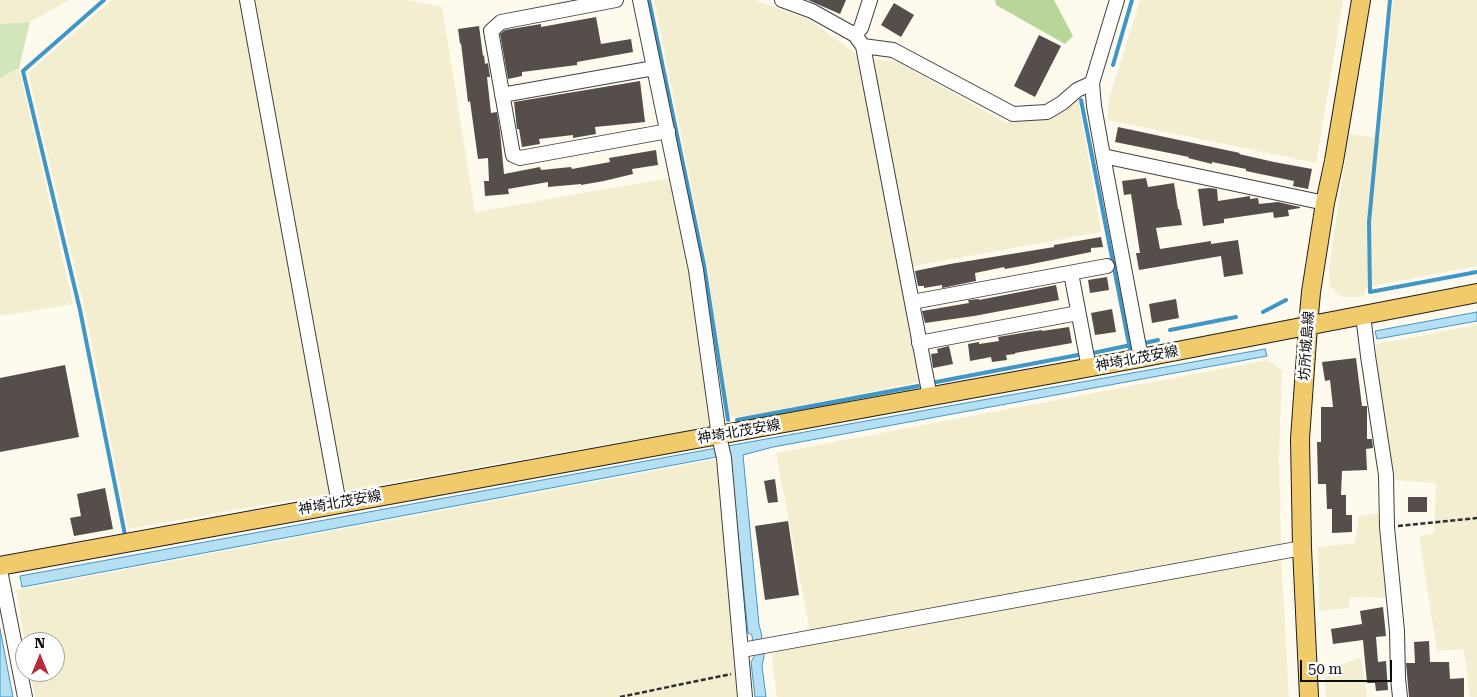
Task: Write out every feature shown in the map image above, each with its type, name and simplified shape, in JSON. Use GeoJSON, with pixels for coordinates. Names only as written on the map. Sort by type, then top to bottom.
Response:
{"type":"FeatureCollection","features":[{"type":"Feature","properties":{"kind":"main road","name":"坊所城島線"},"geometry":{"type":"LineString","coordinates":[[1309,697],[1302,548],[1300,439],[1308,326],[1311,292],[1325,203],[1334,161],[1361,0]]}},
{"type":"Feature","properties":{"kind":"main road","name":"神埼北茂安線"},"geometry":{"type":"LineString","coordinates":[[0,566],[339,504],[721,446],[930,397],[1477,293]]}},
{"type":"Feature","properties":{"kind":"street"},"geometry":{"type":"LineString","coordinates":[[247,0],[339,504]]}},
{"type":"Feature","properties":{"kind":"street"},"geometry":{"type":"LineString","coordinates":[[616,0],[500,22],[491,30],[513,155],[520,158],[668,131]]}},
{"type":"Feature","properties":{"kind":"street"},"geometry":{"type":"LineString","coordinates":[[640,0],[696,270],[721,446],[745,697]]}},
{"type":"Feature","properties":{"kind":"street"},"geometry":{"type":"LineString","coordinates":[[782,0],[812,11],[859,40],[893,50],[1013,114],[1047,112],[1062,103],[1077,90],[1092,83]]}},
{"type":"Feature","properties":{"kind":"street"},"geometry":{"type":"LineString","coordinates":[[870,0],[859,40],[930,397]]}},
{"type":"Feature","properties":{"kind":"street"},"geometry":{"type":"LineString","coordinates":[[1116,0],[1092,83],[1094,106],[1141,358]]}},
{"type":"Feature","properties":{"kind":"street"},"geometry":{"type":"LineString","coordinates":[[502,95],[654,68]]}},
{"type":"Feature","properties":{"kind":"street"},"geometry":{"type":"LineString","coordinates":[[1103,156],[1325,203]]}},
{"type":"Feature","properties":{"kind":"street"},"geometry":{"type":"LineString","coordinates":[[912,302],[1107,266]]}},
{"type":"Feature","properties":{"kind":"street"},"geometry":{"type":"LineString","coordinates":[[1071,273],[1089,368]]}},
{"type":"Feature","properties":{"kind":"street"},"geometry":{"type":"LineString","coordinates":[[919,342],[1078,312]]}},
{"type":"Feature","properties":{"kind":"street"},"geometry":{"type":"LineString","coordinates":[[1363,315],[1386,475],[1387,527],[1397,631],[1400,697]]}},
{"type":"Feature","properties":{"kind":"street"},"geometry":{"type":"LineString","coordinates":[[742,650],[1302,548]]}},
{"type":"Feature","properties":{"kind":"street"},"geometry":{"type":"LineString","coordinates":[[0,570],[25,697]]}},
{"type":"Feature","properties":{"kind":"path"},"geometry":{"type":"LineString","coordinates":[[1387,527],[1477,518]]}},
{"type":"Feature","properties":{"kind":"path"},"geometry":{"type":"LineString","coordinates":[[620,697],[743,672]]}},
{"type":"Feature","properties":{"kind":"shaded area"},"geometry":{"type":"Polygon","coordinates":[[[0,0],[69,0],[30,22],[0,24],[0,0]]]}},
{"type":"Feature","properties":{"kind":"shaded area"},"geometry":{"type":"Polygon","coordinates":[[[112,0],[407,0],[442,7],[475,212],[669,178],[692,281],[711,426],[128,529],[85,310],[28,73],[112,0]]]}},
{"type":"Feature","properties":{"kind":"shaded area"},"geometry":{"type":"Polygon","coordinates":[[[654,0],[755,0],[810,20],[860,57],[898,62],[1006,123],[1051,119],[1078,98],[1101,232],[898,269],[919,382],[739,418],[729,415],[707,265],[654,0]]]}},
{"type":"Feature","properties":{"kind":"shaded area"},"geometry":{"type":"Polygon","coordinates":[[[1140,0],[1343,0],[1316,163],[1108,120],[1108,102],[1140,0]]]}},
{"type":"Feature","properties":{"kind":"shaded area"},"geometry":{"type":"Polygon","coordinates":[[[1393,0],[1477,0],[1477,266],[1367,287],[1363,297],[1342,297],[1330,287],[1329,267],[1349,134],[1380,138],[1393,0]]]}},
{"type":"Feature","properties":{"kind":"shaded area"},"geometry":{"type":"Polygon","coordinates":[[[19,68],[73,304],[0,316],[0,78],[19,68]]]}},
{"type":"Feature","properties":{"kind":"shaded area"},"geometry":{"type":"Polygon","coordinates":[[[1477,325],[1477,697],[1470,697],[1464,649],[1437,651],[1419,536],[1434,533],[1436,483],[1393,480],[1376,370],[1376,344],[1477,325]]]}},
{"type":"Feature","properties":{"kind":"shaded area"},"geometry":{"type":"Polygon","coordinates":[[[1268,360],[1282,370],[1279,460],[1281,546],[810,632],[776,453],[1268,360]]]}},
{"type":"Feature","properties":{"kind":"shaded area"},"geometry":{"type":"Polygon","coordinates":[[[717,459],[738,697],[35,697],[32,682],[65,682],[65,632],[23,632],[16,590],[717,459]]]}},
{"type":"Feature","properties":{"kind":"shaded area"},"geometry":{"type":"Polygon","coordinates":[[[1378,513],[1386,598],[1350,597],[1349,608],[1319,611],[1318,547],[1355,543],[1359,516],[1378,513]]]}},
{"type":"Feature","properties":{"kind":"shaded area"},"geometry":{"type":"Polygon","coordinates":[[[1281,557],[1289,697],[777,697],[772,661],[775,648],[1281,557]]]}},
{"type":"Feature","properties":{"kind":"shaded area"},"geometry":{"type":"Polygon","coordinates":[[[1361,657],[1367,697],[1326,697],[1324,671],[1361,657]]]}},
{"type":"Feature","properties":{"kind":"green space"},"geometry":{"type":"Polygon","coordinates":[[[995,0],[1054,0],[1073,36],[1065,44],[996,5],[995,0]]]}},
{"type":"Feature","properties":{"kind":"green space"},"geometry":{"type":"Polygon","coordinates":[[[30,22],[19,68],[0,78],[0,24],[30,22]]]}},
{"type":"Feature","properties":{"kind":"water"},"geometry":{"type":"Polygon","coordinates":[[[1477,312],[1477,321],[1377,339],[1375,331],[1477,312]]]}},
{"type":"Feature","properties":{"kind":"water"},"geometry":{"type":"Polygon","coordinates":[[[1265,349],[1267,356],[773,447],[743,455],[759,625],[764,656],[762,666],[766,697],[755,697],[751,662],[754,657],[752,635],[748,633],[730,456],[727,455],[22,587],[20,576],[1265,349]]]}},
{"type":"Feature","properties":{"kind":"water"},"geometry":{"type":"Polygon","coordinates":[[[0,629],[13,697],[0,697],[0,629]]]}},
{"type":"Feature","properties":{"kind":"building"},"geometry":{"type":"Polygon","coordinates":[[[808,0],[846,0],[840,14],[808,0]]]}},
{"type":"Feature","properties":{"kind":"building"},"geometry":{"type":"Polygon","coordinates":[[[894,3],[914,15],[901,37],[881,25],[894,3]]]}},
{"type":"Feature","properties":{"kind":"building"},"geometry":{"type":"Polygon","coordinates":[[[596,17],[601,44],[631,39],[633,52],[577,62],[577,65],[522,72],[522,76],[508,79],[500,34],[505,30],[541,24],[541,27],[596,17]]]}},
{"type":"Feature","properties":{"kind":"building"},"geometry":{"type":"Polygon","coordinates":[[[479,26],[483,56],[485,64],[488,63],[490,77],[487,77],[491,113],[497,112],[504,174],[540,167],[541,170],[571,167],[572,169],[610,162],[609,158],[656,150],[658,165],[632,169],[633,174],[604,181],[581,185],[548,187],[548,182],[508,189],[509,194],[485,196],[484,181],[489,181],[488,158],[478,159],[458,29],[479,26]]]}},
{"type":"Feature","properties":{"kind":"building"},"geometry":{"type":"Polygon","coordinates":[[[1039,35],[1061,46],[1035,97],[1014,86],[1039,35]]]}},
{"type":"Feature","properties":{"kind":"building"},"geometry":{"type":"Polygon","coordinates":[[[640,81],[645,122],[595,127],[596,134],[573,138],[573,135],[539,139],[540,144],[522,147],[519,129],[517,129],[514,102],[640,81]]]}},
{"type":"Feature","properties":{"kind":"building"},"geometry":{"type":"Polygon","coordinates":[[[1118,127],[1312,169],[1308,189],[1293,186],[1294,181],[1246,171],[1246,169],[1212,162],[1212,164],[1189,157],[1115,142],[1118,127]]]}},
{"type":"Feature","properties":{"kind":"building"},"geometry":{"type":"Polygon","coordinates":[[[1146,178],[1148,187],[1174,183],[1182,225],[1156,228],[1160,249],[1211,241],[1211,244],[1238,240],[1243,274],[1224,277],[1221,256],[1139,270],[1136,253],[1140,253],[1131,194],[1124,195],[1122,181],[1146,178]]]}},
{"type":"Feature","properties":{"kind":"building"},"geometry":{"type":"Polygon","coordinates":[[[1198,189],[1217,189],[1218,201],[1250,196],[1250,199],[1258,198],[1259,204],[1278,202],[1300,208],[1288,210],[1289,216],[1274,218],[1273,212],[1224,219],[1224,223],[1203,226],[1198,189]]]}},
{"type":"Feature","properties":{"kind":"building"},"geometry":{"type":"Polygon","coordinates":[[[1101,237],[1103,247],[1091,248],[1091,252],[975,273],[976,281],[942,288],[942,285],[924,288],[924,286],[918,286],[915,271],[1101,237]]]}},
{"type":"Feature","properties":{"kind":"building"},"geometry":{"type":"Polygon","coordinates":[[[1107,277],[1109,290],[1090,293],[1088,280],[1107,277]]]}},
{"type":"Feature","properties":{"kind":"building"},"geometry":{"type":"Polygon","coordinates":[[[1056,285],[1059,300],[925,323],[922,311],[969,303],[968,300],[979,300],[1056,285]]]}},
{"type":"Feature","properties":{"kind":"building"},"geometry":{"type":"Polygon","coordinates":[[[1176,299],[1179,318],[1152,323],[1149,304],[1176,299]]]}},
{"type":"Feature","properties":{"kind":"building"},"geometry":{"type":"Polygon","coordinates":[[[1112,309],[1116,332],[1095,335],[1091,313],[1112,309]]]}},
{"type":"Feature","properties":{"kind":"building"},"geometry":{"type":"Polygon","coordinates":[[[1069,327],[1072,343],[1006,355],[1007,360],[992,362],[991,357],[970,361],[968,344],[999,341],[998,337],[1069,327]]]}},
{"type":"Feature","properties":{"kind":"building"},"geometry":{"type":"Polygon","coordinates":[[[949,346],[953,364],[933,368],[931,354],[938,353],[937,349],[949,346]]]}},
{"type":"Feature","properties":{"kind":"building"},"geometry":{"type":"Polygon","coordinates":[[[1356,358],[1362,406],[1367,406],[1367,439],[1372,439],[1373,448],[1366,449],[1367,470],[1342,471],[1341,495],[1346,495],[1346,515],[1352,515],[1352,532],[1332,533],[1332,509],[1327,509],[1326,484],[1318,484],[1317,442],[1321,442],[1321,407],[1333,407],[1330,380],[1325,381],[1322,362],[1356,358]]]}},
{"type":"Feature","properties":{"kind":"building"},"geometry":{"type":"Polygon","coordinates":[[[65,365],[79,437],[0,452],[0,378],[65,365]]]}},
{"type":"Feature","properties":{"kind":"building"},"geometry":{"type":"Polygon","coordinates":[[[775,479],[778,502],[768,503],[764,481],[775,479]]]}},
{"type":"Feature","properties":{"kind":"building"},"geometry":{"type":"Polygon","coordinates":[[[105,488],[113,529],[74,536],[70,518],[81,516],[77,494],[105,488]]]}},
{"type":"Feature","properties":{"kind":"building"},"geometry":{"type":"Polygon","coordinates":[[[1408,497],[1427,497],[1427,512],[1408,512],[1408,497]]]}},
{"type":"Feature","properties":{"kind":"building"},"geometry":{"type":"Polygon","coordinates":[[[788,521],[799,595],[765,600],[755,526],[788,521]]]}},
{"type":"Feature","properties":{"kind":"building"},"geometry":{"type":"Polygon","coordinates":[[[1383,607],[1386,636],[1376,637],[1378,662],[1386,661],[1388,690],[1376,691],[1375,683],[1367,683],[1363,640],[1333,644],[1331,629],[1362,624],[1360,611],[1383,607]]]}},
{"type":"Feature","properties":{"kind":"building"},"geometry":{"type":"Polygon","coordinates":[[[1429,641],[1430,662],[1449,662],[1450,679],[1464,678],[1464,697],[1409,697],[1406,663],[1415,663],[1414,642],[1429,641]]]}},
{"type":"Feature","properties":{"kind":"waterway"},"geometry":{"type":"LineString","coordinates":[[104,0],[23,71],[80,310],[125,535]]}},
{"type":"Feature","properties":{"kind":"waterway"},"geometry":{"type":"LineString","coordinates":[[649,0],[704,265],[728,420]]}},
{"type":"Feature","properties":{"kind":"waterway"},"geometry":{"type":"LineString","coordinates":[[1113,65],[1132,0]]}},
{"type":"Feature","properties":{"kind":"waterway"},"geometry":{"type":"LineString","coordinates":[[1390,0],[1369,222],[1370,292],[1477,272]]}},
{"type":"Feature","properties":{"kind":"waterway"},"geometry":{"type":"LineString","coordinates":[[1081,100],[1130,349]]}},
{"type":"Feature","properties":{"kind":"waterway"},"geometry":{"type":"LineString","coordinates":[[1263,312],[1286,300]]}},
{"type":"Feature","properties":{"kind":"waterway"},"geometry":{"type":"LineString","coordinates":[[1170,330],[1236,317]]}},
{"type":"Feature","properties":{"kind":"waterway"},"geometry":{"type":"LineString","coordinates":[[1145,343],[1158,340]]}},
{"type":"Feature","properties":{"kind":"waterway"},"geometry":{"type":"LineString","coordinates":[[1093,353],[1131,345]]}},
{"type":"Feature","properties":{"kind":"waterway"},"geometry":{"type":"LineString","coordinates":[[936,382],[1078,355]]}},
{"type":"Feature","properties":{"kind":"waterway"},"geometry":{"type":"LineString","coordinates":[[737,420],[918,386]]}}]}
